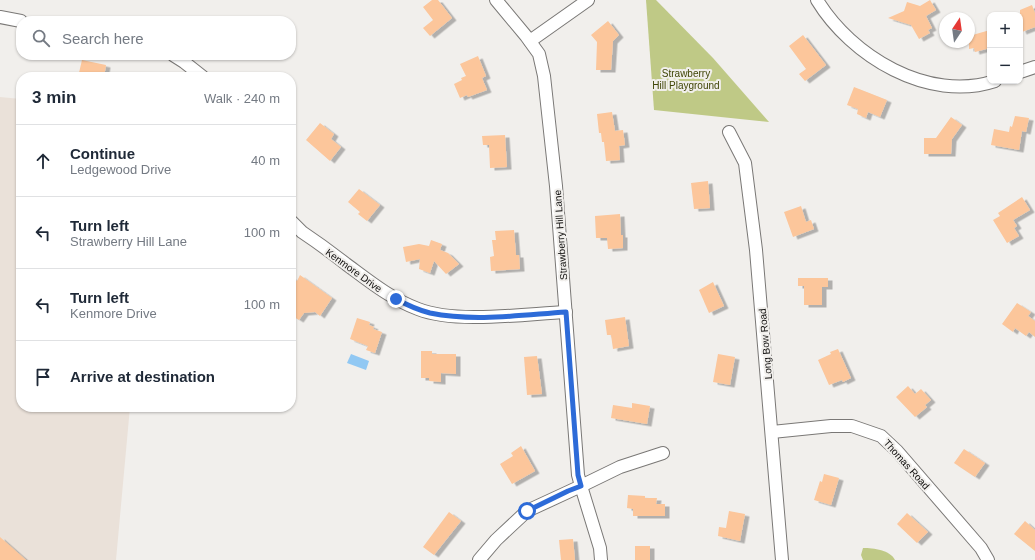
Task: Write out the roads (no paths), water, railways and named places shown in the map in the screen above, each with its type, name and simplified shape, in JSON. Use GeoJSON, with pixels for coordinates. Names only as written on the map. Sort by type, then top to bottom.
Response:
{"type":"FeatureCollection","features":[{"type":"Feature","properties":{"kind":"street","name":"Strawberry Hill Lane"},"geometry":{"type":"LineString","coordinates":[[496,0],[539,54],[544,76],[556,186],[578,475],[600,548],[601,560]]}},
{"type":"Feature","properties":{"kind":"street"},"geometry":{"type":"LineString","coordinates":[[530,41],[588,0]]}},
{"type":"Feature","properties":{"kind":"street"},"geometry":{"type":"LineString","coordinates":[[817,0],[831,21],[852,42],[876,60],[902,73],[946,86],[977,85],[987,83]]}},
{"type":"Feature","properties":{"kind":"street"},"geometry":{"type":"LineString","coordinates":[[0,17],[16,20]]}},
{"type":"Feature","properties":{"kind":"street"},"geometry":{"type":"LineString","coordinates":[[181,60],[196,72]]}},
{"type":"Feature","properties":{"kind":"street"},"geometry":{"type":"LineString","coordinates":[[1023,71],[1035,67]]}},
{"type":"Feature","properties":{"kind":"street","name":"Long Bow Road"},"geometry":{"type":"LineString","coordinates":[[729,132],[745,163],[756,250],[782,560]]}},
{"type":"Feature","properties":{"kind":"street","name":"Kenmore Drive"},"geometry":{"type":"LineString","coordinates":[[296,226],[378,288],[418,310],[452,317],[566,312]]}},
{"type":"Feature","properties":{"kind":"street","name":"Thomas Road"},"geometry":{"type":"LineString","coordinates":[[772,432],[832,426],[852,426],[881,436],[897,451],[981,548],[988,560]]}},
{"type":"Feature","properties":{"kind":"street"},"geometry":{"type":"LineString","coordinates":[[479,560],[496,540],[527,511],[620,467],[663,453]]}},
{"type":"Feature","properties":{"kind":"water"},"geometry":{"type":"Polygon","coordinates":[[[351,354],[369,361],[366,370],[347,363],[351,354]]]}},
{"type":"Feature","properties":{"kind":"park label","name":"Strawberry Hill Playground"},"geometry":{"type":"Point","coordinates":[686,78]}}]}
